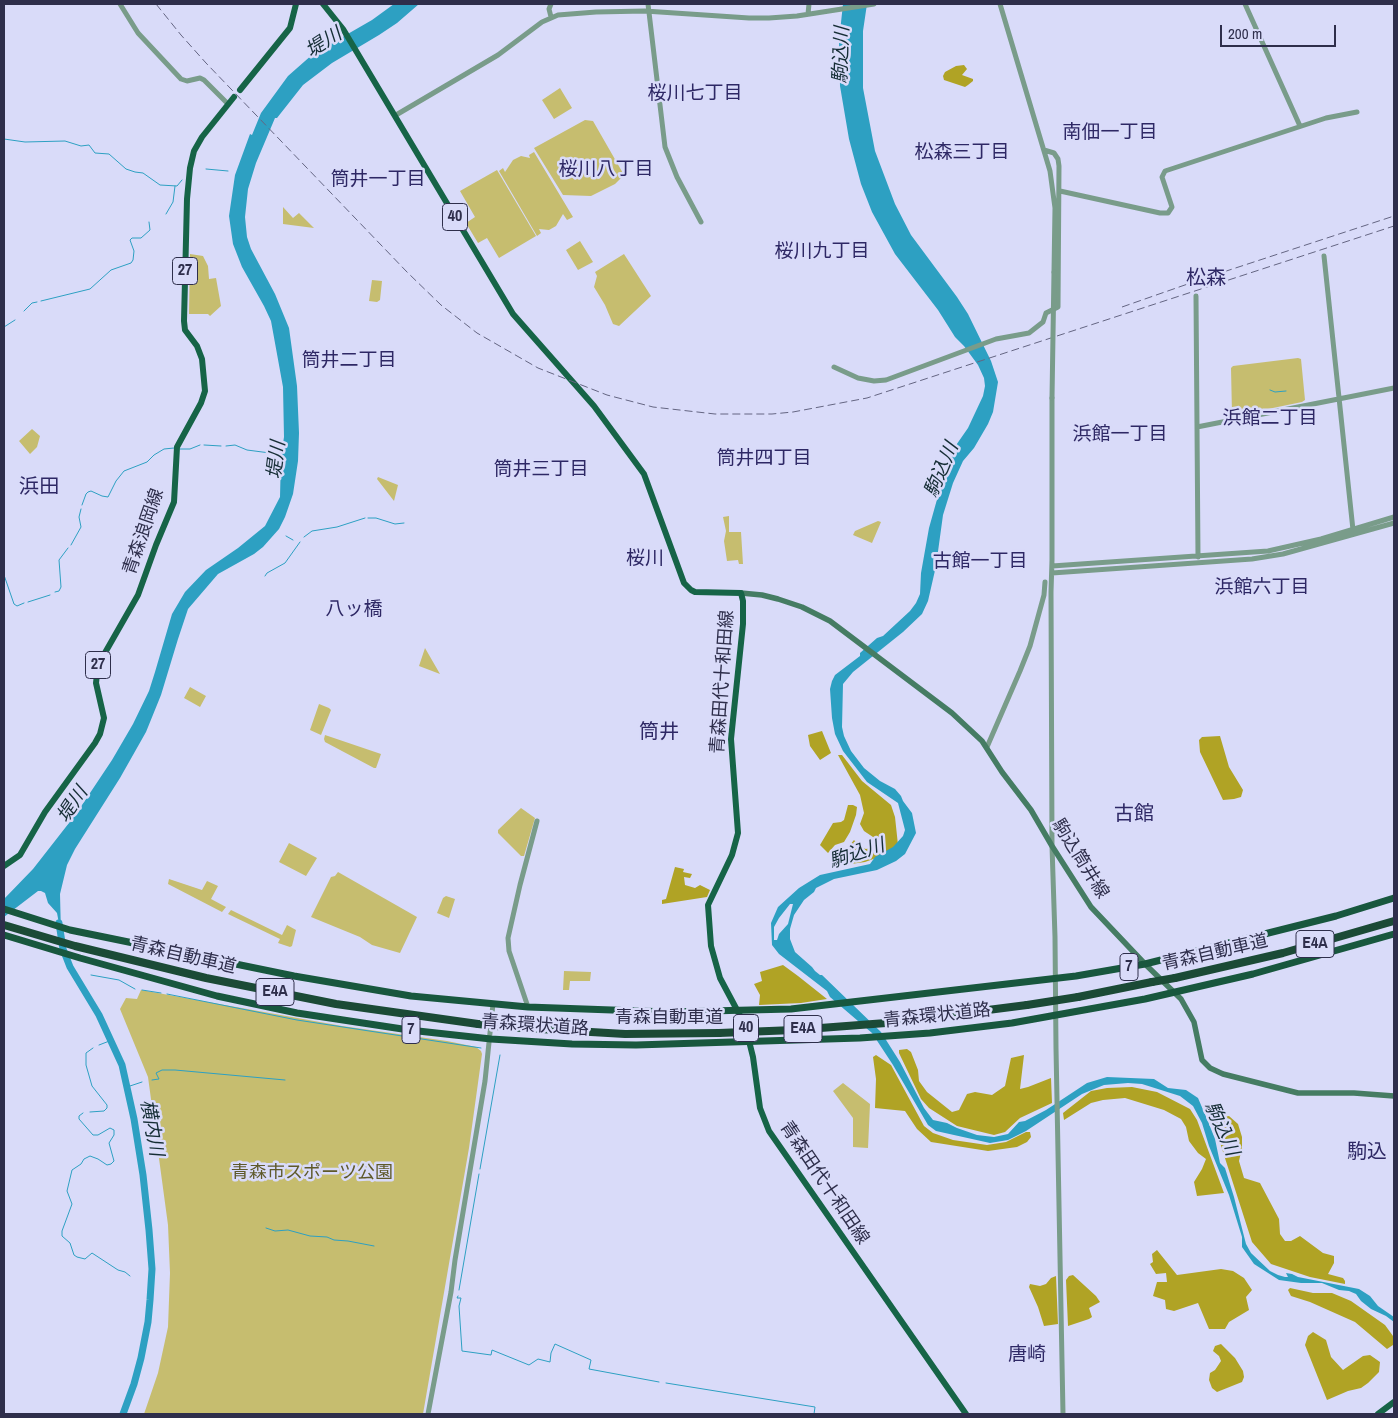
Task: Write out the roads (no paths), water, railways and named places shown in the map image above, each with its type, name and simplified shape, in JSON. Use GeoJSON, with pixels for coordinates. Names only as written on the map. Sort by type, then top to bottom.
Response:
{"type":"FeatureCollection","features":[{"type":"Feature","properties":{"kind":"highway","name":"青森環状道路"},"geometry":{"type":"LineString","coordinates":[[4,910],[70,930],[325,981],[411,996],[528,1007],[668,1012],[811,1007],[1056,979],[1145,964],[1336,916],[1394,898]]}},
{"type":"Feature","properties":{"kind":"highway","name":"青森自動車道"},"geometry":{"type":"LineString","coordinates":[[4,925],[75,946],[206,978],[296,997],[375,1010],[506,1027],[649,1034],[794,1030],[886,1022],[1027,1005],[1175,978],[1283,953],[1394,921]]}},
{"type":"Feature","properties":{"kind":"highway","name":"青森環状道路"},"geometry":{"type":"LineString","coordinates":[[4,936],[252,1005],[409,1030],[491,1039],[601,1045],[826,1040],[891,1036],[970,1028],[1056,1016],[1175,992],[1282,967],[1394,934]]}},
{"type":"Feature","properties":{"kind":"main road"},"geometry":{"type":"LineString","coordinates":[[240,90],[290,28],[296,4]]}},
{"type":"Feature","properties":{"kind":"main road","name":"40"},"geometry":{"type":"LineString","coordinates":[[323,4],[344,30],[514,314],[588,400],[644,474],[684,583],[695,592],[741,593]]}},
{"type":"Feature","properties":{"kind":"main road","name":"青森浪岡線"},"geometry":{"type":"LineString","coordinates":[[4,866],[20,855],[46,809],[100,734],[104,718],[96,683],[98,665],[138,596],[174,502],[177,447],[201,403],[205,390],[202,359],[197,346],[187,333],[184,321],[188,180],[194,152],[209,128],[234,97]]}},
{"type":"Feature","properties":{"kind":"main road","name":"駒込筒井線"},"geometry":{"type":"LineString","coordinates":[[741,593],[762,594],[802,607],[830,621],[958,718],[987,747],[1002,772],[1032,810],[1052,846],[1091,907],[1145,964],[1175,992],[1186,1007],[1194,1022],[1202,1060],[1214,1071],[1298,1093],[1354,1093],[1394,1096]]}},
{"type":"Feature","properties":{"kind":"main road","name":"青森田代十和田線"},"geometry":{"type":"LineString","coordinates":[[741,593],[743,600],[743,624],[731,739],[738,833],[732,854],[708,907],[709,937],[717,968],[722,983],[745,1025],[750,1041],[760,1108],[769,1131],[966,1414]]}},
{"type":"Feature","properties":{"kind":"main road"},"geometry":{"type":"LineString","coordinates":[[1378,1414],[1394,1402]]}},
{"type":"Feature","properties":{"kind":"street"},"geometry":{"type":"LineString","coordinates":[[120,4],[138,33],[181,79],[187,81],[202,79],[228,104]]}},
{"type":"Feature","properties":{"kind":"street"},"geometry":{"type":"LineString","coordinates":[[551,4],[549,9],[551,17]]}},
{"type":"Feature","properties":{"kind":"street"},"geometry":{"type":"LineString","coordinates":[[648,4],[665,147],[677,177],[701,222]]}},
{"type":"Feature","properties":{"kind":"street"},"geometry":{"type":"LineString","coordinates":[[808,14],[809,4]]}},
{"type":"Feature","properties":{"kind":"street"},"geometry":{"type":"LineString","coordinates":[[396,115],[498,55],[551,17],[596,12],[650,11],[749,18],[808,14],[872,4]]}},
{"type":"Feature","properties":{"kind":"street"},"geometry":{"type":"LineString","coordinates":[[1000,4],[1050,171],[1055,200],[1052,398],[1052,846],[1063,1414]]}},
{"type":"Feature","properties":{"kind":"street"},"geometry":{"type":"LineString","coordinates":[[1245,4],[1300,126]]}},
{"type":"Feature","properties":{"kind":"street"},"geometry":{"type":"LineString","coordinates":[[1060,192],[1167,214],[1172,207],[1162,178],[1165,171],[1332,116],[1357,112]]}},
{"type":"Feature","properties":{"kind":"street"},"geometry":{"type":"LineString","coordinates":[[834,367],[858,378],[882,381],[1001,337],[1029,333],[1043,322],[1046,314],[1058,306],[1060,192],[1058,159],[1054,153],[1044,150]]}},
{"type":"Feature","properties":{"kind":"street"},"geometry":{"type":"LineString","coordinates":[[1324,256],[1353,530]]}},
{"type":"Feature","properties":{"kind":"street"},"geometry":{"type":"LineString","coordinates":[[1196,296],[1198,557]]}},
{"type":"Feature","properties":{"kind":"street"},"geometry":{"type":"LineString","coordinates":[[1197,427],[1394,388]]}},
{"type":"Feature","properties":{"kind":"street"},"geometry":{"type":"LineString","coordinates":[[1052,566],[1268,551],[1300,545],[1394,516]]}},
{"type":"Feature","properties":{"kind":"street"},"geometry":{"type":"LineString","coordinates":[[1052,573],[1252,559],[1283,554],[1394,523]]}},
{"type":"Feature","properties":{"kind":"street"},"geometry":{"type":"LineString","coordinates":[[987,747],[1032,641],[1044,595],[1045,582]]}},
{"type":"Feature","properties":{"kind":"street"},"geometry":{"type":"LineString","coordinates":[[528,1007],[509,951],[508,938],[537,821]]}},
{"type":"Feature","properties":{"kind":"street"},"geometry":{"type":"LineString","coordinates":[[428,1414],[451,1292],[491,1039],[493,1004]]}},
{"type":"Feature","properties":{"kind":"water"},"geometry":{"type":"Polygon","coordinates":[[[394,4],[419,4],[397,23],[332,63],[303,85],[277,118],[275,118],[256,163],[248,189],[245,217],[247,237],[251,249],[275,294],[289,328],[297,386],[298,461],[293,494],[285,517],[279,529],[263,547],[218,574],[188,609],[161,695],[146,732],[67,865],[60,894],[61,934],[57,913],[48,903],[45,893],[41,891],[38,891],[4,917],[4,899],[33,869],[76,814],[112,760],[133,724],[149,691],[172,614],[185,592],[206,570],[265,526],[280,497],[281,456],[284,437],[283,387],[271,321],[242,267],[233,244],[229,216],[235,175],[250,134],[252,135],[261,113],[288,76],[313,54],[372,20],[394,4]]]}},
{"type":"Feature","properties":{"kind":"water","name":"駒込川"},"geometry":{"type":"Polygon","coordinates":[[[843,4],[867,4],[863,31],[863,88],[875,151],[895,204],[911,235],[968,314],[991,361],[998,382],[993,412],[988,424],[974,448],[963,461],[953,483],[943,515],[936,566],[928,601],[922,614],[903,632],[853,672],[843,684],[842,727],[851,751],[864,768],[880,781],[895,789],[901,796],[912,813],[916,833],[905,854],[896,861],[877,870],[834,879],[816,888],[804,900],[794,915],[790,929],[790,939],[795,952],[822,975],[881,1032],[900,1062],[924,1108],[933,1120],[947,1123],[977,1135],[994,1137],[1008,1134],[1019,1122],[1025,1121],[1046,1110],[1087,1083],[1107,1077],[1154,1079],[1168,1088],[1186,1090],[1198,1098],[1215,1139],[1220,1163],[1225,1168],[1246,1244],[1251,1253],[1270,1271],[1278,1275],[1288,1277],[1286,1273],[1292,1274],[1298,1277],[1359,1289],[1394,1317],[1394,1322],[1371,1309],[1356,1294],[1349,1291],[1339,1290],[1322,1283],[1279,1280],[1254,1264],[1242,1247],[1242,1237],[1229,1195],[1209,1146],[1202,1123],[1193,1106],[1180,1096],[1142,1084],[1104,1085],[1082,1094],[1026,1131],[1008,1140],[990,1143],[936,1131],[928,1125],[872,1033],[830,997],[827,991],[779,954],[772,945],[771,923],[778,907],[799,888],[820,875],[870,864],[875,857],[893,847],[903,836],[905,830],[898,803],[867,782],[843,751],[835,734],[830,689],[835,675],[860,656],[860,653],[877,638],[883,636],[916,603],[920,594],[921,573],[929,528],[943,478],[952,451],[968,428],[983,396],[985,386],[984,378],[978,365],[955,337],[938,310],[895,254],[872,212],[861,184],[849,139],[840,86],[839,41],[843,4]],[[790,904],[774,927],[774,940],[777,940],[779,934],[788,924],[793,904],[790,904]]]}},
{"type":"Feature","properties":{"kind":"waterway"},"geometry":{"type":"LineString","coordinates":[[4,139],[25,142],[65,141],[81,146],[89,145],[95,153],[109,154],[126,169],[143,173],[160,185],[177,186],[182,180]]}},
{"type":"Feature","properties":{"kind":"waterway"},"geometry":{"type":"LineString","coordinates":[[206,169],[228,171]]}},
{"type":"Feature","properties":{"kind":"waterway"},"geometry":{"type":"LineString","coordinates":[[166,214],[173,202],[175,186]]}},
{"type":"Feature","properties":{"kind":"waterway"},"geometry":{"type":"LineString","coordinates":[[41,301],[90,289],[111,270],[131,263],[134,251],[130,240],[132,238],[141,238],[150,230],[149,222]]}},
{"type":"Feature","properties":{"kind":"waterway"},"geometry":{"type":"LineString","coordinates":[[24,311],[32,303],[37,302]]}},
{"type":"Feature","properties":{"kind":"waterway"},"geometry":{"type":"LineString","coordinates":[[4,327],[15,320]]}},
{"type":"Feature","properties":{"kind":"waterway"},"geometry":{"type":"LineString","coordinates":[[1270,390],[1275,392],[1286,391]]}},
{"type":"Feature","properties":{"kind":"waterway"},"geometry":{"type":"LineString","coordinates":[[180,449],[190,449],[200,445]]}},
{"type":"Feature","properties":{"kind":"waterway"},"geometry":{"type":"LineString","coordinates":[[204,445],[221,446]]}},
{"type":"Feature","properties":{"kind":"waterway","name":"堤川"},"geometry":{"type":"LineString","coordinates":[[226,446],[235,445],[247,450],[270,453]]}},
{"type":"Feature","properties":{"kind":"waterway"},"geometry":{"type":"LineString","coordinates":[[82,505],[88,492],[91,491],[108,497],[116,481],[124,471],[147,462],[164,449],[174,448]]}},
{"type":"Feature","properties":{"kind":"waterway"},"geometry":{"type":"LineString","coordinates":[[71,545],[81,527],[79,517],[81,509]]}},
{"type":"Feature","properties":{"kind":"waterway"},"geometry":{"type":"LineString","coordinates":[[304,537],[312,531],[337,527],[365,518]]}},
{"type":"Feature","properties":{"kind":"waterway"},"geometry":{"type":"LineString","coordinates":[[368,518],[376,518],[395,524],[404,523]]}},
{"type":"Feature","properties":{"kind":"waterway"},"geometry":{"type":"LineString","coordinates":[[286,536],[293,540]]}},
{"type":"Feature","properties":{"kind":"waterway"},"geometry":{"type":"LineString","coordinates":[[265,576],[285,563],[300,542]]}},
{"type":"Feature","properties":{"kind":"waterway"},"geometry":{"type":"LineString","coordinates":[[55,592],[59,591],[61,587],[59,560],[68,548]]}},
{"type":"Feature","properties":{"kind":"waterway"},"geometry":{"type":"LineString","coordinates":[[4,575],[14,604],[17,606],[24,603]]}},
{"type":"Feature","properties":{"kind":"waterway"},"geometry":{"type":"LineString","coordinates":[[28,602],[50,595]]}},
{"type":"Feature","properties":{"kind":"waterway","name":"横内川"},"geometry":{"type":"LineString","coordinates":[[59,923],[63,949],[70,967],[99,1015],[122,1065],[134,1119],[143,1175],[152,1269],[150,1300],[141,1358],[123,1414]]}},
{"type":"Feature","properties":{"kind":"waterway"},"geometry":{"type":"LineString","coordinates":[[91,975],[119,980],[135,989]]}},
{"type":"Feature","properties":{"kind":"waterway"},"geometry":{"type":"LineString","coordinates":[[142,990],[161,993]]}},
{"type":"Feature","properties":{"kind":"waterway"},"geometry":{"type":"LineString","coordinates":[[167,994],[297,1020],[481,1048]]}},
{"type":"Feature","properties":{"kind":"waterway"},"geometry":{"type":"LineString","coordinates":[[99,1045],[112,1040]]}},
{"type":"Feature","properties":{"kind":"waterway"},"geometry":{"type":"LineString","coordinates":[[90,1112],[104,1111],[107,1108],[107,1105],[92,1086],[86,1065],[86,1053],[93,1048]]}},
{"type":"Feature","properties":{"kind":"waterway"},"geometry":{"type":"LineString","coordinates":[[480,1169],[500,1055]]}},
{"type":"Feature","properties":{"kind":"waterway"},"geometry":{"type":"LineString","coordinates":[[152,1080],[159,1079],[156,1073],[162,1070],[285,1080]]}},
{"type":"Feature","properties":{"kind":"waterway"},"geometry":{"type":"LineString","coordinates":[[127,1087],[142,1082]]}},
{"type":"Feature","properties":{"kind":"waterway"},"geometry":{"type":"LineString","coordinates":[[83,1113],[79,1116],[79,1119],[93,1135],[98,1135],[110,1128],[114,1130],[114,1135],[109,1143],[114,1161],[107,1165],[90,1156],[72,1170],[67,1191],[72,1204],[62,1236],[70,1243],[74,1255],[77,1257],[85,1259],[92,1253],[130,1276]]}},
{"type":"Feature","properties":{"kind":"waterway"},"geometry":{"type":"LineString","coordinates":[[459,1290],[479,1174]]}},
{"type":"Feature","properties":{"kind":"waterway"},"geometry":{"type":"LineString","coordinates":[[266,1228],[275,1231],[288,1230],[310,1236],[327,1237],[334,1240],[374,1246]]}},
{"type":"Feature","properties":{"kind":"waterway"},"geometry":{"type":"LineString","coordinates":[[458,1296],[457,1298],[461,1298],[459,1306],[462,1351],[491,1355],[492,1350],[529,1365],[538,1359],[550,1362],[555,1344],[591,1360],[589,1369],[659,1382]]}},
{"type":"Feature","properties":{"kind":"waterway"},"geometry":{"type":"LineString","coordinates":[[666,1383],[815,1407],[814,1414]]}},
{"type":"Feature","properties":{"kind":"railway"},"geometry":{"type":"LineString","coordinates":[[156,4],[206,63],[441,305],[477,333],[538,368],[607,395],[653,407],[715,414],[772,414],[793,412],[867,398],[1394,226]]}},
{"type":"Feature","properties":{"kind":"railway"},"geometry":{"type":"LineString","coordinates":[[1122,307],[1394,216]]}},
{"type":"Feature","properties":{"kind":"district","name":"桜川七丁目"},"geometry":{"type":"Point","coordinates":[695,94]}},
{"type":"Feature","properties":{"kind":"district","name":"南佃一丁目"},"geometry":{"type":"Point","coordinates":[1110,133]}},
{"type":"Feature","properties":{"kind":"district","name":"松森三丁目"},"geometry":{"type":"Point","coordinates":[962,153]}},
{"type":"Feature","properties":{"kind":"district","name":"桜川八丁目"},"geometry":{"type":"Point","coordinates":[606,170]}},
{"type":"Feature","properties":{"kind":"district","name":"筒井一丁目"},"geometry":{"type":"Point","coordinates":[378,180]}},
{"type":"Feature","properties":{"kind":"district","name":"桜川九丁目"},"geometry":{"type":"Point","coordinates":[822,252]}},
{"type":"Feature","properties":{"kind":"district","name":"松森"},"geometry":{"type":"Point","coordinates":[1206,279]}},
{"type":"Feature","properties":{"kind":"district","name":"筒井二丁目"},"geometry":{"type":"Point","coordinates":[349,361]}},
{"type":"Feature","properties":{"kind":"district","name":"浜館二丁目"},"geometry":{"type":"Point","coordinates":[1270,419]}},
{"type":"Feature","properties":{"kind":"district","name":"浜館一丁目"},"geometry":{"type":"Point","coordinates":[1120,435]}},
{"type":"Feature","properties":{"kind":"district","name":"筒井四丁目"},"geometry":{"type":"Point","coordinates":[764,459]}},
{"type":"Feature","properties":{"kind":"district","name":"筒井三丁目"},"geometry":{"type":"Point","coordinates":[541,470]}},
{"type":"Feature","properties":{"kind":"district","name":"浜田"},"geometry":{"type":"Point","coordinates":[39,488]}},
{"type":"Feature","properties":{"kind":"district","name":"桜川"},"geometry":{"type":"Point","coordinates":[645,559]}},
{"type":"Feature","properties":{"kind":"district","name":"古館一丁目"},"geometry":{"type":"Point","coordinates":[980,562]}},
{"type":"Feature","properties":{"kind":"district","name":"浜館六丁目"},"geometry":{"type":"Point","coordinates":[1262,588]}},
{"type":"Feature","properties":{"kind":"district","name":"八ッ橋"},"geometry":{"type":"Point","coordinates":[354,610]}},
{"type":"Feature","properties":{"kind":"district","name":"筒井"},"geometry":{"type":"Point","coordinates":[659,733]}},
{"type":"Feature","properties":{"kind":"district","name":"古館"},"geometry":{"type":"Point","coordinates":[1134,815]}},
{"type":"Feature","properties":{"kind":"district","name":"駒込"},"geometry":{"type":"Point","coordinates":[1367,1153]}},
{"type":"Feature","properties":{"kind":"district","name":"唐崎"},"geometry":{"type":"Point","coordinates":[1027,1355]}},
{"type":"Feature","properties":{"kind":"park label","name":"青森市スポーツ公園"},"geometry":{"type":"Point","coordinates":[312,1173]}}]}
